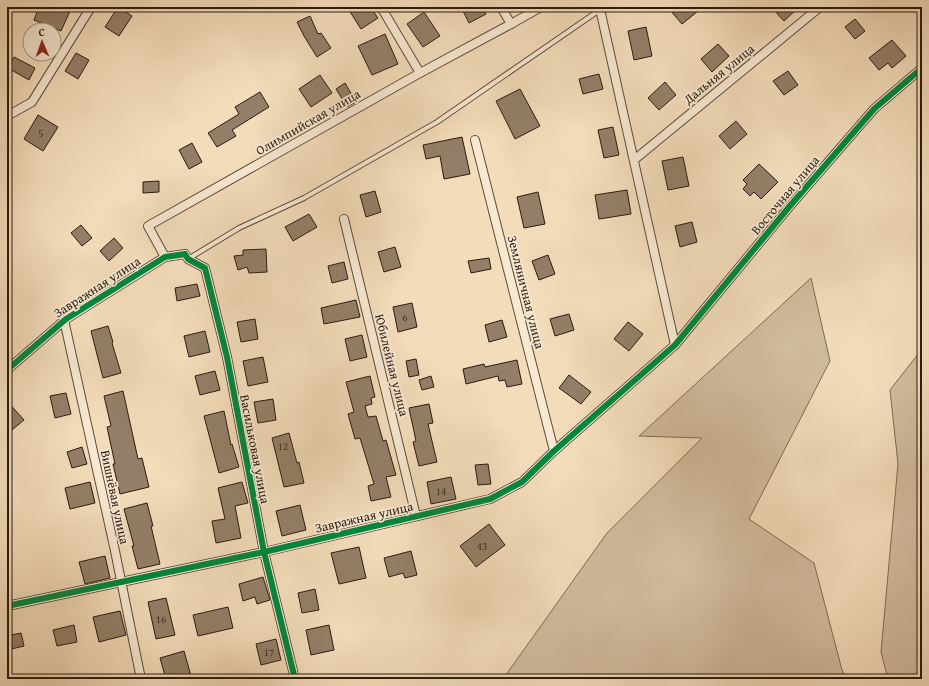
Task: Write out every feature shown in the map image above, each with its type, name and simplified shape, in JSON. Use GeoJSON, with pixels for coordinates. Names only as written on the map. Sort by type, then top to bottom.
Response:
{"type":"FeatureCollection","features":[{"type":"Feature","properties":{"kind":"street"},"geometry":{"type":"LineString","coordinates":[[7,114],[9,115],[32,102],[91,7]]}},
{"type":"Feature","properties":{"kind":"street"},"geometry":{"type":"LineString","coordinates":[[381,7],[420,73]]}},
{"type":"Feature","properties":{"kind":"street"},"geometry":{"type":"LineString","coordinates":[[501,7],[511,24]]}},
{"type":"Feature","properties":{"kind":"street","name":"Олимпийская улица"},"geometry":{"type":"LineString","coordinates":[[165,257],[148,226],[420,73],[541,7]]}},
{"type":"Feature","properties":{"kind":"street","name":"Дальняя улица"},"geometry":{"type":"LineString","coordinates":[[634,160],[820,7]]}},
{"type":"Feature","properties":{"kind":"street"},"geometry":{"type":"LineString","coordinates":[[602,8],[675,345]]}},
{"type":"Feature","properties":{"kind":"street","name":"Восточная улица"},"geometry":{"type":"LineString","coordinates":[[675,345],[789,207],[874,108],[922,68]]}},
{"type":"Feature","properties":{"kind":"street","name":"Земляничная улица"},"geometry":{"type":"LineString","coordinates":[[475,140],[554,451]]}},
{"type":"Feature","properties":{"kind":"street","name":"Юбилейная улица"},"geometry":{"type":"LineString","coordinates":[[344,219],[416,516]]}},
{"type":"Feature","properties":{"kind":"street","name":"Васильковая улица"},"geometry":{"type":"LineString","coordinates":[[165,257],[185,254],[188,259],[205,268],[227,357],[264,552],[295,679]]}},
{"type":"Feature","properties":{"kind":"street","name":"Завражная улица"},"geometry":{"type":"LineString","coordinates":[[7,370],[64,320],[165,257]]}},
{"type":"Feature","properties":{"kind":"street","name":"Вишнёвая улица"},"geometry":{"type":"LineString","coordinates":[[64,320],[141,679]]}},
{"type":"Feature","properties":{"kind":"street","name":"Завражная улица"},"geometry":{"type":"LineString","coordinates":[[7,606],[264,552],[490,499],[522,482],[554,451],[675,345]]}},
{"type":"Feature","properties":{"kind":"lane"},"geometry":{"type":"LineString","coordinates":[[188,259],[239,228],[304,198],[437,122],[602,8]]}},
{"type":"Feature","properties":{"kind":"shaded area"},"geometry":{"type":"Polygon","coordinates":[[[811,278],[830,361],[749,519],[814,563],[842,670],[846,679],[503,679],[607,533],[702,438],[639,436],[811,278]]]}},
{"type":"Feature","properties":{"kind":"shaded area"},"geometry":{"type":"Polygon","coordinates":[[[922,349],[922,679],[888,679],[881,652],[898,464],[890,390],[922,349]]]}},
{"type":"Feature","properties":{"kind":"building"},"geometry":{"type":"Polygon","coordinates":[[[39,7],[61,7],[70,11],[62,29],[62,22],[39,22],[34,20],[39,7]]]}},
{"type":"Feature","properties":{"kind":"building"},"geometry":{"type":"Polygon","coordinates":[[[118,7],[132,16],[119,36],[105,27],[118,7]]]}},
{"type":"Feature","properties":{"kind":"building"},"geometry":{"type":"Polygon","coordinates":[[[347,7],[370,7],[378,18],[361,29],[347,7]]]}},
{"type":"Feature","properties":{"kind":"building"},"geometry":{"type":"Polygon","coordinates":[[[466,7],[482,7],[486,14],[469,23],[462,9],[466,7]]]}},
{"type":"Feature","properties":{"kind":"building"},"geometry":{"type":"Polygon","coordinates":[[[674,7],[703,7],[682,24],[670,10],[674,7]]]}},
{"type":"Feature","properties":{"kind":"building"},"geometry":{"type":"Polygon","coordinates":[[[771,7],[799,7],[784,21],[771,7]]]}},
{"type":"Feature","properties":{"kind":"building"},"geometry":{"type":"Polygon","coordinates":[[[424,12],[440,36],[423,47],[407,24],[424,12]]]}},
{"type":"Feature","properties":{"kind":"building"},"geometry":{"type":"Polygon","coordinates":[[[310,16],[318,34],[321,33],[331,48],[317,57],[297,22],[310,16]]]}},
{"type":"Feature","properties":{"kind":"building"},"geometry":{"type":"Polygon","coordinates":[[[855,19],[865,31],[855,39],[845,27],[855,19]]]}},
{"type":"Feature","properties":{"kind":"building"},"geometry":{"type":"Polygon","coordinates":[[[646,27],[652,56],[634,60],[628,31],[646,27]]]}},
{"type":"Feature","properties":{"kind":"building"},"geometry":{"type":"Polygon","coordinates":[[[385,34],[398,64],[372,75],[358,46],[385,34]]]}},
{"type":"Feature","properties":{"kind":"building"},"geometry":{"type":"Polygon","coordinates":[[[892,40],[906,56],[892,68],[888,63],[879,70],[869,58],[892,40]]]}},
{"type":"Feature","properties":{"kind":"building"},"geometry":{"type":"Polygon","coordinates":[[[718,44],[729,56],[712,72],[701,59],[718,44]]]}},
{"type":"Feature","properties":{"kind":"building"},"geometry":{"type":"Polygon","coordinates":[[[76,53],[89,60],[78,79],[65,71],[76,53]]]}},
{"type":"Feature","properties":{"kind":"building"},"geometry":{"type":"Polygon","coordinates":[[[14,57],[35,68],[29,80],[8,68],[14,57]]]}},
{"type":"Feature","properties":{"kind":"building"},"geometry":{"type":"Polygon","coordinates":[[[788,71],[798,85],[784,95],[773,81],[788,71]]]}},
{"type":"Feature","properties":{"kind":"building"},"geometry":{"type":"Polygon","coordinates":[[[599,74],[603,89],[583,94],[579,79],[599,74]]]}},
{"type":"Feature","properties":{"kind":"building"},"geometry":{"type":"Polygon","coordinates":[[[320,75],[332,93],[311,107],[299,89],[320,75]]]}},
{"type":"Feature","properties":{"kind":"building"},"geometry":{"type":"Polygon","coordinates":[[[665,82],[676,95],[659,110],[648,98],[665,82]]]}},
{"type":"Feature","properties":{"kind":"building"},"geometry":{"type":"Polygon","coordinates":[[[345,83],[356,102],[347,107],[336,89],[345,83]]]}},
{"type":"Feature","properties":{"kind":"building"},"geometry":{"type":"Polygon","coordinates":[[[520,89],[540,126],[515,139],[496,101],[520,89]]]}},
{"type":"Feature","properties":{"kind":"building"},"geometry":{"type":"Polygon","coordinates":[[[260,92],[269,107],[232,130],[236,136],[217,147],[208,133],[239,114],[235,107],[260,92]]]}},
{"type":"Feature","properties":{"kind":"building"},"geometry":{"type":"Polygon","coordinates":[[[38,115],[58,127],[43,151],[24,139],[38,115]]]}},
{"type":"Feature","properties":{"kind":"building"},"geometry":{"type":"Polygon","coordinates":[[[736,121],[747,134],[730,149],[719,136],[736,121]]]}},
{"type":"Feature","properties":{"kind":"building"},"geometry":{"type":"Polygon","coordinates":[[[613,127],[619,155],[604,158],[598,130],[613,127]]]}},
{"type":"Feature","properties":{"kind":"building"},"geometry":{"type":"Polygon","coordinates":[[[462,137],[470,174],[444,179],[440,156],[426,159],[423,145],[462,137]]]}},
{"type":"Feature","properties":{"kind":"building"},"geometry":{"type":"Polygon","coordinates":[[[192,143],[202,162],[189,169],[179,150],[192,143]]]}},
{"type":"Feature","properties":{"kind":"building"},"geometry":{"type":"Polygon","coordinates":[[[683,157],[689,186],[668,190],[662,161],[683,157]]]}},
{"type":"Feature","properties":{"kind":"building"},"geometry":{"type":"Polygon","coordinates":[[[759,164],[778,182],[761,199],[754,192],[750,196],[743,189],[747,184],[743,180],[759,164]]]}},
{"type":"Feature","properties":{"kind":"building"},"geometry":{"type":"Polygon","coordinates":[[[159,181],[159,192],[143,193],[143,182],[159,181]]]}},
{"type":"Feature","properties":{"kind":"building"},"geometry":{"type":"Polygon","coordinates":[[[627,190],[631,214],[599,219],[595,195],[627,190]]]}},
{"type":"Feature","properties":{"kind":"building"},"geometry":{"type":"Polygon","coordinates":[[[375,191],[381,212],[366,217],[360,195],[375,191]]]}},
{"type":"Feature","properties":{"kind":"building"},"geometry":{"type":"Polygon","coordinates":[[[538,192],[545,224],[524,228],[517,197],[538,192]]]}},
{"type":"Feature","properties":{"kind":"building"},"geometry":{"type":"Polygon","coordinates":[[[309,214],[317,227],[293,241],[285,227],[309,214]]]}},
{"type":"Feature","properties":{"kind":"building"},"geometry":{"type":"Polygon","coordinates":[[[692,222],[697,242],[680,247],[675,226],[692,222]]]}},
{"type":"Feature","properties":{"kind":"building"},"geometry":{"type":"Polygon","coordinates":[[[81,225],[92,238],[82,246],[71,233],[81,225]]]}},
{"type":"Feature","properties":{"kind":"building"},"geometry":{"type":"Polygon","coordinates":[[[114,238],[123,248],[109,261],[100,251],[114,238]]]}},
{"type":"Feature","properties":{"kind":"building"},"geometry":{"type":"Polygon","coordinates":[[[395,247],[401,267],[384,272],[378,252],[395,247]]]}},
{"type":"Feature","properties":{"kind":"building"},"geometry":{"type":"Polygon","coordinates":[[[266,249],[267,272],[249,273],[247,267],[238,270],[234,256],[243,255],[243,250],[266,249]]]}},
{"type":"Feature","properties":{"kind":"building"},"geometry":{"type":"Polygon","coordinates":[[[548,255],[555,274],[539,280],[532,261],[548,255]]]}},
{"type":"Feature","properties":{"kind":"building"},"geometry":{"type":"Polygon","coordinates":[[[489,258],[491,269],[471,273],[468,261],[489,258]]]}},
{"type":"Feature","properties":{"kind":"building"},"geometry":{"type":"Polygon","coordinates":[[[344,262],[348,279],[332,283],[328,266],[344,262]]]}},
{"type":"Feature","properties":{"kind":"building"},"geometry":{"type":"Polygon","coordinates":[[[197,284],[200,296],[177,301],[175,288],[197,284]]]}},
{"type":"Feature","properties":{"kind":"building"},"geometry":{"type":"Polygon","coordinates":[[[356,300],[360,317],[324,324],[321,308],[356,300]]]}},
{"type":"Feature","properties":{"kind":"building"},"geometry":{"type":"Polygon","coordinates":[[[412,303],[417,327],[398,332],[393,307],[412,303]]]}},
{"type":"Feature","properties":{"kind":"building"},"geometry":{"type":"Polygon","coordinates":[[[569,314],[574,330],[555,336],[550,319],[569,314]]]}},
{"type":"Feature","properties":{"kind":"building"},"geometry":{"type":"Polygon","coordinates":[[[255,319],[258,339],[241,342],[237,322],[255,319]]]}},
{"type":"Feature","properties":{"kind":"building"},"geometry":{"type":"Polygon","coordinates":[[[502,320],[507,337],[489,342],[485,325],[502,320]]]}},
{"type":"Feature","properties":{"kind":"building"},"geometry":{"type":"Polygon","coordinates":[[[628,322],[643,334],[629,351],[614,339],[628,322]]]}},
{"type":"Feature","properties":{"kind":"building"},"geometry":{"type":"Polygon","coordinates":[[[108,326],[121,373],[103,378],[91,331],[108,326]]]}},
{"type":"Feature","properties":{"kind":"building"},"geometry":{"type":"Polygon","coordinates":[[[205,331],[210,352],[189,357],[184,336],[205,331]]]}},
{"type":"Feature","properties":{"kind":"building"},"geometry":{"type":"Polygon","coordinates":[[[362,335],[367,357],[350,361],[345,339],[362,335]]]}},
{"type":"Feature","properties":{"kind":"building"},"geometry":{"type":"Polygon","coordinates":[[[263,357],[268,382],[248,386],[243,361],[263,357]]]}},
{"type":"Feature","properties":{"kind":"building"},"geometry":{"type":"Polygon","coordinates":[[[416,359],[419,375],[409,377],[406,361],[416,359]]]}},
{"type":"Feature","properties":{"kind":"building"},"geometry":{"type":"Polygon","coordinates":[[[517,360],[522,384],[507,387],[505,380],[499,381],[498,376],[466,384],[463,369],[484,364],[485,367],[517,360]]]}},
{"type":"Feature","properties":{"kind":"building"},"geometry":{"type":"Polygon","coordinates":[[[215,371],[220,390],[200,395],[195,376],[215,371]]]}},
{"type":"Feature","properties":{"kind":"building"},"geometry":{"type":"Polygon","coordinates":[[[569,375],[591,392],[581,404],[559,388],[569,375]]]}},
{"type":"Feature","properties":{"kind":"building"},"geometry":{"type":"Polygon","coordinates":[[[370,376],[375,397],[371,398],[372,404],[365,406],[368,417],[376,416],[383,441],[386,440],[396,475],[386,477],[391,497],[371,501],[368,486],[374,484],[360,438],[355,439],[348,414],[354,412],[346,382],[370,376]]]}},
{"type":"Feature","properties":{"kind":"building"},"geometry":{"type":"Polygon","coordinates":[[[431,376],[434,387],[422,390],[419,380],[431,376]]]}},
{"type":"Feature","properties":{"kind":"building"},"geometry":{"type":"Polygon","coordinates":[[[123,391],[138,459],[142,458],[149,487],[120,494],[107,427],[111,426],[104,396],[123,391]]]}},
{"type":"Feature","properties":{"kind":"building"},"geometry":{"type":"Polygon","coordinates":[[[66,393],[71,414],[55,418],[50,396],[66,393]]]}},
{"type":"Feature","properties":{"kind":"building"},"geometry":{"type":"Polygon","coordinates":[[[273,399],[276,420],[258,423],[254,402],[273,399]]]}},
{"type":"Feature","properties":{"kind":"building"},"geometry":{"type":"Polygon","coordinates":[[[7,401],[24,420],[7,434],[7,401]]]}},
{"type":"Feature","properties":{"kind":"building"},"geometry":{"type":"Polygon","coordinates":[[[429,404],[433,423],[428,424],[437,462],[419,466],[413,442],[416,441],[409,408],[429,404]]]}},
{"type":"Feature","properties":{"kind":"building"},"geometry":{"type":"Polygon","coordinates":[[[224,411],[231,445],[232,444],[239,467],[219,473],[204,416],[224,411]]]}},
{"type":"Feature","properties":{"kind":"building"},"geometry":{"type":"Polygon","coordinates":[[[289,433],[297,463],[299,462],[304,483],[284,487],[272,438],[289,433]]]}},
{"type":"Feature","properties":{"kind":"building"},"geometry":{"type":"Polygon","coordinates":[[[82,447],[87,464],[72,468],[67,452],[82,447]]]}},
{"type":"Feature","properties":{"kind":"building"},"geometry":{"type":"Polygon","coordinates":[[[488,464],[491,484],[478,485],[475,465],[488,464]]]}},
{"type":"Feature","properties":{"kind":"building"},"geometry":{"type":"Polygon","coordinates":[[[451,477],[456,499],[431,504],[427,482],[451,477]]]}},
{"type":"Feature","properties":{"kind":"building"},"geometry":{"type":"Polygon","coordinates":[[[90,482],[95,503],[70,509],[65,488],[90,482]]]}},
{"type":"Feature","properties":{"kind":"building"},"geometry":{"type":"Polygon","coordinates":[[[242,482],[248,503],[235,506],[241,538],[216,543],[212,521],[225,519],[218,488],[242,482]]]}},
{"type":"Feature","properties":{"kind":"building"},"geometry":{"type":"Polygon","coordinates":[[[147,503],[160,564],[138,569],[132,546],[134,546],[124,509],[147,503]]]}},
{"type":"Feature","properties":{"kind":"building"},"geometry":{"type":"Polygon","coordinates":[[[300,505],[306,530],[282,536],[276,511],[300,505]]]}},
{"type":"Feature","properties":{"kind":"building"},"geometry":{"type":"Polygon","coordinates":[[[489,524],[505,545],[476,567],[460,546],[489,524]]]}},
{"type":"Feature","properties":{"kind":"building"},"geometry":{"type":"Polygon","coordinates":[[[359,547],[366,578],[339,584],[331,553],[359,547]]]}},
{"type":"Feature","properties":{"kind":"building"},"geometry":{"type":"Polygon","coordinates":[[[411,551],[417,575],[405,578],[403,573],[389,577],[384,558],[411,551]]]}},
{"type":"Feature","properties":{"kind":"building"},"geometry":{"type":"Polygon","coordinates":[[[105,556],[110,578],[85,584],[79,562],[105,556]]]}},
{"type":"Feature","properties":{"kind":"building"},"geometry":{"type":"Polygon","coordinates":[[[263,577],[270,600],[257,604],[255,597],[243,601],[239,584],[263,577]]]}},
{"type":"Feature","properties":{"kind":"building"},"geometry":{"type":"Polygon","coordinates":[[[315,589],[319,610],[302,613],[298,593],[315,589]]]}},
{"type":"Feature","properties":{"kind":"building"},"geometry":{"type":"Polygon","coordinates":[[[166,598],[175,635],[156,639],[148,602],[166,598]]]}},
{"type":"Feature","properties":{"kind":"building"},"geometry":{"type":"Polygon","coordinates":[[[228,607],[233,628],[198,636],[193,615],[228,607]]]}},
{"type":"Feature","properties":{"kind":"building"},"geometry":{"type":"Polygon","coordinates":[[[120,611],[126,635],[99,642],[93,617],[120,611]]]}},
{"type":"Feature","properties":{"kind":"building"},"geometry":{"type":"Polygon","coordinates":[[[74,625],[77,642],[57,646],[53,630],[74,625]]]}},
{"type":"Feature","properties":{"kind":"building"},"geometry":{"type":"Polygon","coordinates":[[[329,625],[334,650],[311,655],[306,630],[329,625]]]}},
{"type":"Feature","properties":{"kind":"building"},"geometry":{"type":"Polygon","coordinates":[[[21,633],[24,646],[7,650],[7,636],[21,633]]]}},
{"type":"Feature","properties":{"kind":"building"},"geometry":{"type":"Polygon","coordinates":[[[276,639],[281,660],[261,665],[256,644],[276,639]]]}},
{"type":"Feature","properties":{"kind":"building"},"geometry":{"type":"Polygon","coordinates":[[[184,651],[191,676],[179,679],[166,679],[160,658],[184,651]]]}},
{"type":"Feature","properties":{"kind":"cycle path"},"geometry":{"type":"LineString","coordinates":[[7,606],[264,552],[490,499],[522,482],[554,451],[675,345],[789,207],[874,109],[922,68]]}},
{"type":"Feature","properties":{"kind":"cycle path"},"geometry":{"type":"LineString","coordinates":[[7,370],[66,319],[165,257],[185,254],[188,259],[205,268],[227,357],[264,552],[295,679]]}}]}
